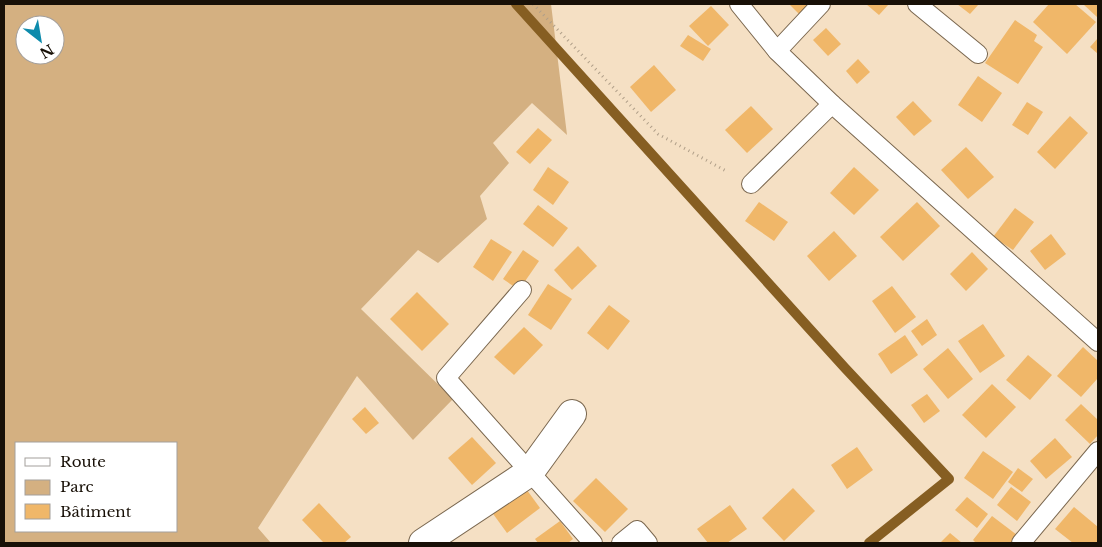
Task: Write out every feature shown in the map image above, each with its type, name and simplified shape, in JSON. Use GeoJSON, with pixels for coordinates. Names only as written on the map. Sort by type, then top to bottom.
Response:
{"type":"FeatureCollection","features":[{"type":"Feature","properties":{"kind":"street"},"geometry":{"type":"LineString","coordinates":[[423,543],[530,472],[572,414]]}},
{"type":"Feature","properties":{"kind":"lane"},"geometry":{"type":"LineString","coordinates":[[739,4],[777,51],[832,104],[1098,342]]}},
{"type":"Feature","properties":{"kind":"lane"},"geometry":{"type":"LineString","coordinates":[[777,51],[821,4]]}},
{"type":"Feature","properties":{"kind":"lane"},"geometry":{"type":"LineString","coordinates":[[917,4],[978,54]]}},
{"type":"Feature","properties":{"kind":"lane"},"geometry":{"type":"LineString","coordinates":[[751,184],[832,104]]}},
{"type":"Feature","properties":{"kind":"lane"},"geometry":{"type":"LineString","coordinates":[[522,290],[446,378],[593,543]]}},
{"type":"Feature","properties":{"kind":"lane"},"geometry":{"type":"LineString","coordinates":[[1021,543],[1098,451]]}},
{"type":"Feature","properties":{"kind":"lane"},"geometry":{"type":"LineString","coordinates":[[621,543],[637,530],[648,543]]}},
{"type":"Feature","properties":{"kind":"path"},"geometry":{"type":"LineString","coordinates":[[533,4],[658,134],[751,184]]}},
{"type":"Feature","properties":{"kind":"green space"},"geometry":{"type":"Polygon","coordinates":[[[4,4],[551,4],[567,135],[532,103],[493,143],[509,163],[480,196],[487,219],[438,263],[418,250],[361,309],[453,399],[413,440],[357,376],[258,528],[271,543],[4,543],[4,4]]]}},
{"type":"Feature","properties":{"kind":"building"},"geometry":{"type":"Polygon","coordinates":[[[789,4],[812,4],[800,15],[789,4]]]}},
{"type":"Feature","properties":{"kind":"building"},"geometry":{"type":"Polygon","coordinates":[[[866,4],[889,4],[879,15],[866,4]]]}},
{"type":"Feature","properties":{"kind":"building"},"geometry":{"type":"Polygon","coordinates":[[[957,4],[979,4],[970,14],[957,4]]]}},
{"type":"Feature","properties":{"kind":"building"},"geometry":{"type":"Polygon","coordinates":[[[1049,4],[1075,4],[1096,22],[1067,54],[1033,22],[1049,4]]]}},
{"type":"Feature","properties":{"kind":"building"},"geometry":{"type":"Polygon","coordinates":[[[1083,4],[1098,4],[1098,16],[1097,17],[1083,4]]]}},
{"type":"Feature","properties":{"kind":"building"},"geometry":{"type":"Polygon","coordinates":[[[711,6],[729,25],[708,46],[689,26],[711,6]]]}},
{"type":"Feature","properties":{"kind":"building"},"geometry":{"type":"Polygon","coordinates":[[[1015,20],[1037,35],[1034,41],[1043,47],[1018,84],[985,63],[1015,20]]]}},
{"type":"Feature","properties":{"kind":"building"},"geometry":{"type":"Polygon","coordinates":[[[826,28],[841,44],[828,56],[813,40],[826,28]]]}},
{"type":"Feature","properties":{"kind":"building"},"geometry":{"type":"Polygon","coordinates":[[[688,35],[711,49],[703,61],[680,46],[688,35]]]}},
{"type":"Feature","properties":{"kind":"building"},"geometry":{"type":"Polygon","coordinates":[[[1098,38],[1098,54],[1090,47],[1098,38]]]}},
{"type":"Feature","properties":{"kind":"building"},"geometry":{"type":"Polygon","coordinates":[[[858,59],[870,72],[857,84],[846,71],[858,59]]]}},
{"type":"Feature","properties":{"kind":"building"},"geometry":{"type":"Polygon","coordinates":[[[654,65],[676,90],[651,112],[630,87],[654,65]]]}},
{"type":"Feature","properties":{"kind":"building"},"geometry":{"type":"Polygon","coordinates":[[[978,76],[1002,93],[982,122],[958,105],[978,76]]]}},
{"type":"Feature","properties":{"kind":"building"},"geometry":{"type":"Polygon","coordinates":[[[913,101],[932,121],[914,136],[896,117],[913,101]]]}},
{"type":"Feature","properties":{"kind":"building"},"geometry":{"type":"Polygon","coordinates":[[[1027,102],[1043,112],[1028,135],[1012,125],[1027,102]]]}},
{"type":"Feature","properties":{"kind":"building"},"geometry":{"type":"Polygon","coordinates":[[[751,106],[773,129],[747,153],[725,130],[751,106]]]}},
{"type":"Feature","properties":{"kind":"building"},"geometry":{"type":"Polygon","coordinates":[[[1070,116],[1088,133],[1055,169],[1037,152],[1070,116]]]}},
{"type":"Feature","properties":{"kind":"building"},"geometry":{"type":"Polygon","coordinates":[[[538,128],[552,140],[530,164],[516,152],[538,128]]]}},
{"type":"Feature","properties":{"kind":"building"},"geometry":{"type":"Polygon","coordinates":[[[966,147],[994,177],[968,199],[941,170],[966,147]]]}},
{"type":"Feature","properties":{"kind":"building"},"geometry":{"type":"Polygon","coordinates":[[[548,167],[569,182],[553,205],[533,190],[548,167]]]}},
{"type":"Feature","properties":{"kind":"building"},"geometry":{"type":"Polygon","coordinates":[[[854,167],[879,190],[854,215],[830,193],[854,167]]]}},
{"type":"Feature","properties":{"kind":"building"},"geometry":{"type":"Polygon","coordinates":[[[759,202],[788,222],[774,241],[745,221],[759,202]]]}},
{"type":"Feature","properties":{"kind":"building"},"geometry":{"type":"Polygon","coordinates":[[[917,202],[940,226],[903,261],[880,237],[917,202]]]}},
{"type":"Feature","properties":{"kind":"building"},"geometry":{"type":"Polygon","coordinates":[[[538,205],[568,228],[553,247],[523,224],[538,205]]]}},
{"type":"Feature","properties":{"kind":"building"},"geometry":{"type":"Polygon","coordinates":[[[1015,208],[1034,222],[1013,250],[993,237],[1015,208]]]}},
{"type":"Feature","properties":{"kind":"building"},"geometry":{"type":"Polygon","coordinates":[[[834,231],[857,256],[829,281],[807,256],[834,231]]]}},
{"type":"Feature","properties":{"kind":"building"},"geometry":{"type":"Polygon","coordinates":[[[1051,234],[1066,254],[1045,270],[1030,251],[1051,234]]]}},
{"type":"Feature","properties":{"kind":"building"},"geometry":{"type":"Polygon","coordinates":[[[491,239],[512,252],[493,281],[473,267],[491,239]]]}},
{"type":"Feature","properties":{"kind":"building"},"geometry":{"type":"Polygon","coordinates":[[[578,246],[597,266],[572,290],[554,270],[578,246]]]}},
{"type":"Feature","properties":{"kind":"building"},"geometry":{"type":"Polygon","coordinates":[[[523,250],[539,261],[519,290],[503,279],[523,250]]]}},
{"type":"Feature","properties":{"kind":"building"},"geometry":{"type":"Polygon","coordinates":[[[972,252],[988,269],[966,291],[950,274],[972,252]]]}},
{"type":"Feature","properties":{"kind":"building"},"geometry":{"type":"Polygon","coordinates":[[[548,284],[572,299],[551,330],[528,315],[548,284]]]}},
{"type":"Feature","properties":{"kind":"building"},"geometry":{"type":"Polygon","coordinates":[[[892,286],[916,317],[895,333],[872,301],[892,286]]]}},
{"type":"Feature","properties":{"kind":"building"},"geometry":{"type":"Polygon","coordinates":[[[417,292],[449,324],[422,351],[390,319],[417,292]]]}},
{"type":"Feature","properties":{"kind":"building"},"geometry":{"type":"Polygon","coordinates":[[[609,305],[630,321],[608,350],[587,333],[609,305]]]}},
{"type":"Feature","properties":{"kind":"building"},"geometry":{"type":"Polygon","coordinates":[[[927,319],[937,335],[922,346],[911,331],[927,319]]]}},
{"type":"Feature","properties":{"kind":"building"},"geometry":{"type":"Polygon","coordinates":[[[983,324],[1005,356],[980,373],[958,341],[983,324]]]}},
{"type":"Feature","properties":{"kind":"building"},"geometry":{"type":"Polygon","coordinates":[[[524,327],[543,345],[514,375],[494,357],[524,327]]]}},
{"type":"Feature","properties":{"kind":"building"},"geometry":{"type":"Polygon","coordinates":[[[905,335],[918,355],[891,374],[878,354],[905,335]]]}},
{"type":"Feature","properties":{"kind":"building"},"geometry":{"type":"Polygon","coordinates":[[[1083,347],[1098,361],[1098,378],[1081,397],[1057,376],[1083,347]]]}},
{"type":"Feature","properties":{"kind":"building"},"geometry":{"type":"Polygon","coordinates":[[[948,348],[973,379],[948,399],[923,369],[948,348]]]}},
{"type":"Feature","properties":{"kind":"building"},"geometry":{"type":"Polygon","coordinates":[[[1028,355],[1052,375],[1030,400],[1006,380],[1028,355]]]}},
{"type":"Feature","properties":{"kind":"building"},"geometry":{"type":"Polygon","coordinates":[[[992,384],[1016,407],[986,438],[962,415],[992,384]]]}},
{"type":"Feature","properties":{"kind":"building"},"geometry":{"type":"Polygon","coordinates":[[[927,394],[940,411],[924,423],[911,405],[927,394]]]}},
{"type":"Feature","properties":{"kind":"building"},"geometry":{"type":"Polygon","coordinates":[[[1081,404],[1098,420],[1098,435],[1090,444],[1065,420],[1081,404]]]}},
{"type":"Feature","properties":{"kind":"building"},"geometry":{"type":"Polygon","coordinates":[[[365,407],[379,423],[366,434],[352,419],[365,407]]]}},
{"type":"Feature","properties":{"kind":"building"},"geometry":{"type":"Polygon","coordinates":[[[472,437],[496,463],[472,485],[448,458],[472,437]]]}},
{"type":"Feature","properties":{"kind":"building"},"geometry":{"type":"Polygon","coordinates":[[[1055,438],[1072,457],[1046,479],[1030,461],[1055,438]]]}},
{"type":"Feature","properties":{"kind":"building"},"geometry":{"type":"Polygon","coordinates":[[[857,447],[873,470],[847,489],[831,465],[857,447]]]}},
{"type":"Feature","properties":{"kind":"building"},"geometry":{"type":"Polygon","coordinates":[[[983,451],[1013,472],[993,499],[964,478],[983,451]]]}},
{"type":"Feature","properties":{"kind":"building"},"geometry":{"type":"Polygon","coordinates":[[[1018,468],[1033,479],[1022,492],[1008,482],[1018,468]]]}},
{"type":"Feature","properties":{"kind":"building"},"geometry":{"type":"Polygon","coordinates":[[[596,478],[628,509],[605,532],[573,501],[596,478]]]}},
{"type":"Feature","properties":{"kind":"building"},"geometry":{"type":"Polygon","coordinates":[[[524,486],[540,508],[507,533],[491,511],[524,486]]]}},
{"type":"Feature","properties":{"kind":"building"},"geometry":{"type":"Polygon","coordinates":[[[1011,487],[1031,502],[1017,521],[997,505],[1011,487]]]}},
{"type":"Feature","properties":{"kind":"building"},"geometry":{"type":"Polygon","coordinates":[[[793,488],[815,511],[784,541],[762,518],[793,488]]]}},
{"type":"Feature","properties":{"kind":"building"},"geometry":{"type":"Polygon","coordinates":[[[967,497],[988,514],[977,528],[955,510],[967,497]]]}},
{"type":"Feature","properties":{"kind":"building"},"geometry":{"type":"Polygon","coordinates":[[[319,503],[351,537],[344,543],[324,543],[302,520],[319,503]]]}},
{"type":"Feature","properties":{"kind":"building"},"geometry":{"type":"Polygon","coordinates":[[[730,505],[747,529],[727,543],[708,543],[697,529],[730,505]]]}},
{"type":"Feature","properties":{"kind":"building"},"geometry":{"type":"Polygon","coordinates":[[[1074,507],[1098,527],[1098,541],[1096,543],[1073,543],[1055,529],[1074,507]]]}},
{"type":"Feature","properties":{"kind":"building"},"geometry":{"type":"Polygon","coordinates":[[[992,516],[1017,535],[1011,543],[976,543],[973,540],[992,516]]]}},
{"type":"Feature","properties":{"kind":"building"},"geometry":{"type":"Polygon","coordinates":[[[560,521],[573,539],[568,543],[538,543],[535,539],[560,521]]]}},
{"type":"Feature","properties":{"kind":"building"},"geometry":{"type":"Polygon","coordinates":[[[950,533],[962,543],[940,543],[950,533]]]}},
{"type":"Feature","properties":{"kind":"waterway"},"geometry":{"type":"LineString","coordinates":[[516,4],[845,368],[949,479],[869,543]]}}]}
